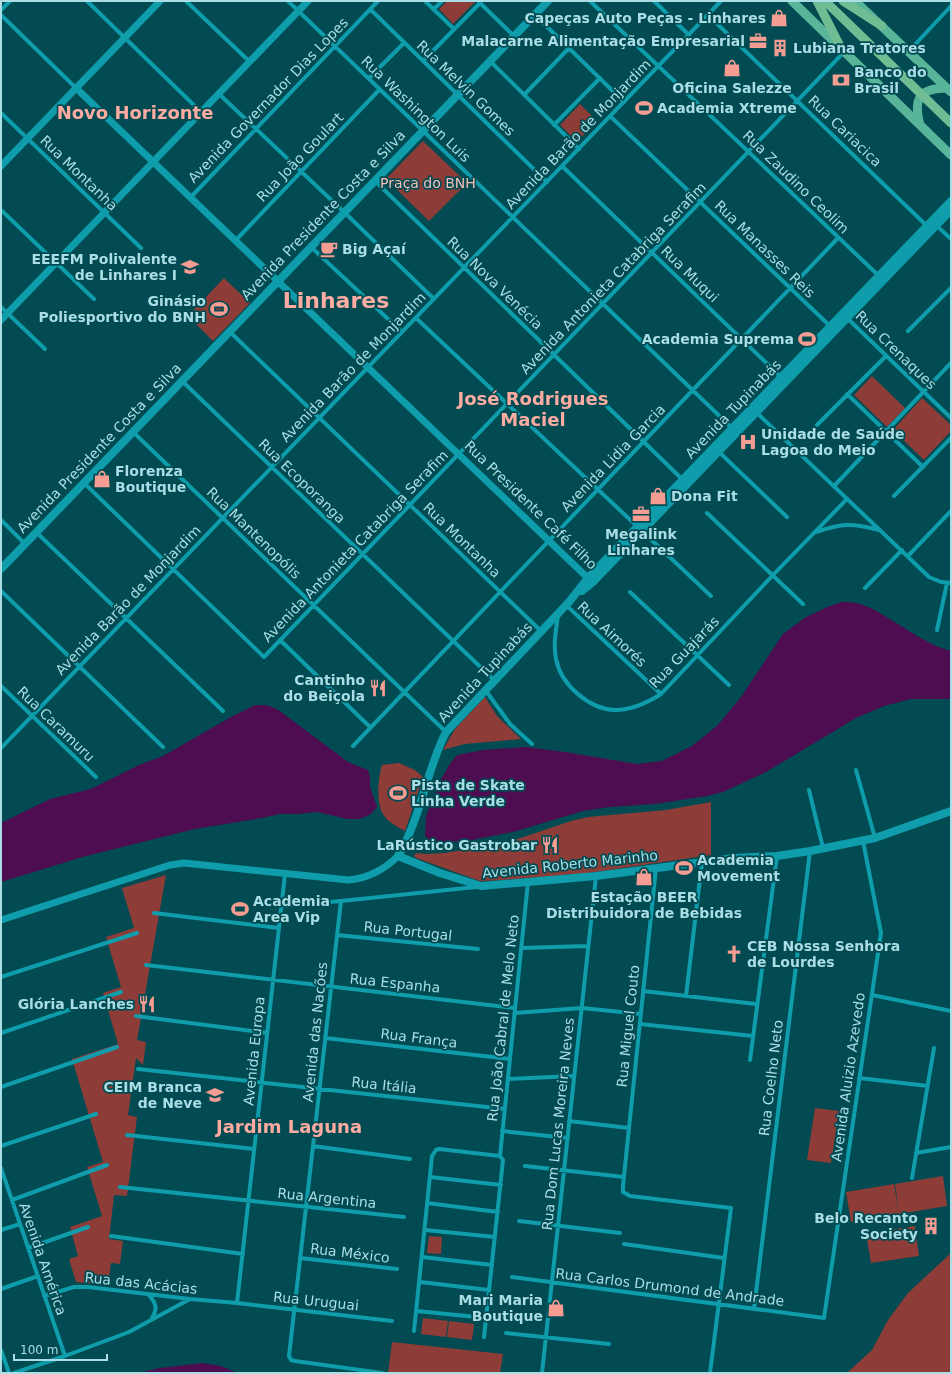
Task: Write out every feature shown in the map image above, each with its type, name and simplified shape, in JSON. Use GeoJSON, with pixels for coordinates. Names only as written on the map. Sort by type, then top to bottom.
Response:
{"type":"FeatureCollection","features":[{"type":"Feature","properties":{"kind":"highway"},"geometry":{"type":"LineString","coordinates":[[817,1],[843,51]]}},
{"type":"Feature","properties":{"kind":"highway"},"geometry":{"type":"LineString","coordinates":[[825,1],[951,123]]}},
{"type":"Feature","properties":{"kind":"highway"},"geometry":{"type":"LineString","coordinates":[[843,1],[882,26]]}},
{"type":"Feature","properties":{"kind":"main road","name":"Avenida Presidente Costa e Silva"},"geometry":{"type":"LineString","coordinates":[[1,569],[548,1]]}},
{"type":"Feature","properties":{"kind":"main road"},"geometry":{"type":"LineString","coordinates":[[792,1],[951,155]]}},
{"type":"Feature","properties":{"kind":"main road"},"geometry":{"type":"LineString","coordinates":[[855,1],[949,90]]}},
{"type":"Feature","properties":{"kind":"main road"},"geometry":{"type":"LineString","coordinates":[[920,125],[916,111],[921,94],[936,88],[949,90]]}},
{"type":"Feature","properties":{"kind":"main road","name":"Avenida Tupinabás"},"geometry":{"type":"LineString","coordinates":[[932,226],[951,201]]}},
{"type":"Feature","properties":{"kind":"main road","name":"Avenida Tupinabás"},"geometry":{"type":"LineString","coordinates":[[398,856],[409,836],[436,753],[446,732],[716,449],[932,226],[951,210]]}},
{"type":"Feature","properties":{"kind":"main road","name":"Avenida Roberto Marinho"},"geometry":{"type":"LineString","coordinates":[[481,886],[596,876],[734,858],[777,856],[810,851],[875,838],[951,811]]}},
{"type":"Feature","properties":{"kind":"main road"},"geometry":{"type":"LineString","coordinates":[[398,856],[440,873],[481,886]]}},
{"type":"Feature","properties":{"kind":"street"},"geometry":{"type":"LineString","coordinates":[[1,10],[10,1]]}},
{"type":"Feature","properties":{"kind":"street"},"geometry":{"type":"LineString","coordinates":[[87,1],[201,112]]}},
{"type":"Feature","properties":{"kind":"street"},"geometry":{"type":"LineString","coordinates":[[1,166],[160,1]]}},
{"type":"Feature","properties":{"kind":"street"},"geometry":{"type":"LineString","coordinates":[[186,1],[250,62]]}},
{"type":"Feature","properties":{"kind":"street","name":"Rua Washington Luis"},"geometry":{"type":"LineString","coordinates":[[288,1],[735,430]]}},
{"type":"Feature","properties":{"kind":"street"},"geometry":{"type":"LineString","coordinates":[[1,320],[308,1]]}},
{"type":"Feature","properties":{"kind":"street","name":"Avenida Governador Dias Lopes"},"geometry":{"type":"LineString","coordinates":[[190,198],[378,1]]}},
{"type":"Feature","properties":{"kind":"street"},"geometry":{"type":"LineString","coordinates":[[425,1],[454,29]]}},
{"type":"Feature","properties":{"kind":"street"},"geometry":{"type":"LineString","coordinates":[[434,9],[442,1]]}},
{"type":"Feature","properties":{"kind":"street","name":"Rua Zaudino Ceolim"},"geometry":{"type":"LineString","coordinates":[[590,1],[881,279]]}},
{"type":"Feature","properties":{"kind":"street"},"geometry":{"type":"LineString","coordinates":[[654,1],[688,35]]}},
{"type":"Feature","properties":{"kind":"street","name":"Avenida Barão de Monjardim"},"geometry":{"type":"LineString","coordinates":[[1,748],[721,1]]}},
{"type":"Feature","properties":{"kind":"street"},"geometry":{"type":"LineString","coordinates":[[423,61],[479,2],[514,36]]}},
{"type":"Feature","properties":{"kind":"street"},"geometry":{"type":"LineString","coordinates":[[908,52],[951,6]]}},
{"type":"Feature","properties":{"kind":"street","name":"Rua Melvin Gomes"},"geometry":{"type":"LineString","coordinates":[[370,9],[547,182]]}},
{"type":"Feature","properties":{"kind":"street","name":"Rua Presidente Café Filho"},"geometry":{"type":"LineString","coordinates":[[1,15],[190,198],[591,580]]}},
{"type":"Feature","properties":{"kind":"street"},"geometry":{"type":"LineString","coordinates":[[535,15],[624,102]]}},
{"type":"Feature","properties":{"kind":"street","name":"Rua Cariacica"},"geometry":{"type":"LineString","coordinates":[[708,15],[797,101],[932,226],[951,239]]}},
{"type":"Feature","properties":{"kind":"street"},"geometry":{"type":"LineString","coordinates":[[369,78],[404,43]]}},
{"type":"Feature","properties":{"kind":"street"},"geometry":{"type":"LineString","coordinates":[[524,95],[569,48]]}},
{"type":"Feature","properties":{"kind":"street","name":"Avenida Antonieta Catabriga Serafim"},"geometry":{"type":"LineString","coordinates":[[173,570],[264,657],[652,253],[843,51]]}},
{"type":"Feature","properties":{"kind":"street"},"geometry":{"type":"LineString","coordinates":[[490,61],[579,149]]}},
{"type":"Feature","properties":{"kind":"street"},"geometry":{"type":"LineString","coordinates":[[554,125],[600,78]]}},
{"type":"Feature","properties":{"kind":"street","name":"Rua João Goulart"},"geometry":{"type":"LineString","coordinates":[[235,241],[380,89]]}},
{"type":"Feature","properties":{"kind":"street"},"geometry":{"type":"LineString","coordinates":[[219,94],[434,299]]}},
{"type":"Feature","properties":{"kind":"street","name":"Rua Montanha"},"geometry":{"type":"LineString","coordinates":[[1,113],[141,248]]}},
{"type":"Feature","properties":{"kind":"street","name":"Rua Manasses Reis"},"geometry":{"type":"LineString","coordinates":[[610,116],[833,329]]}},
{"type":"Feature","properties":{"kind":"street","name":"Rua Muqui"},"geometry":{"type":"LineString","coordinates":[[562,166],[784,380]]}},
{"type":"Feature","properties":{"kind":"street","name":"Rua Nova Venécia"},"geometry":{"type":"LineString","coordinates":[[374,181],[685,482]]}},
{"type":"Feature","properties":{"kind":"street"},"geometry":{"type":"LineString","coordinates":[[1,210],[94,299]]}},
{"type":"Feature","properties":{"kind":"street","name":"Avenida Lidia Garcia"},"geometry":{"type":"LineString","coordinates":[[353,746],[838,238]]}},
{"type":"Feature","properties":{"kind":"street"},"geometry":{"type":"LineString","coordinates":[[311,246],[402,332]]}},
{"type":"Feature","properties":{"kind":"street"},"geometry":{"type":"LineString","coordinates":[[908,331],[951,288]]}},
{"type":"Feature","properties":{"kind":"street"},"geometry":{"type":"LineString","coordinates":[[1,307],[45,350]]}},
{"type":"Feature","properties":{"kind":"street","name":"Rua Crenaques"},"geometry":{"type":"LineString","coordinates":[[845,316],[951,418]]}},
{"type":"Feature","properties":{"kind":"street"},"geometry":{"type":"LineString","coordinates":[[416,318],[711,596]]}},
{"type":"Feature","properties":{"kind":"street","name":"Rua Montanha"},"geometry":{"type":"LineString","coordinates":[[229,331],[542,631]]}},
{"type":"Feature","properties":{"kind":"street"},"geometry":{"type":"LineString","coordinates":[[817,425],[886,356]]}},
{"type":"Feature","properties":{"kind":"street"},"geometry":{"type":"LineString","coordinates":[[834,486],[951,363]]}},
{"type":"Feature","properties":{"kind":"street","name":"Rua Ecoporanga"},"geometry":{"type":"LineString","coordinates":[[182,381],[495,681]]}},
{"type":"Feature","properties":{"kind":"street"},"geometry":{"type":"LineString","coordinates":[[848,394],[923,467]]}},
{"type":"Feature","properties":{"kind":"street"},"geometry":{"type":"LineString","coordinates":[[754,410],[879,530]]}},
{"type":"Feature","properties":{"kind":"street","name":"Rua Mantenopólis"},"geometry":{"type":"LineString","coordinates":[[132,432],[446,732]]}},
{"type":"Feature","properties":{"kind":"street"},"geometry":{"type":"LineString","coordinates":[[894,496],[951,438]]}},
{"type":"Feature","properties":{"kind":"street"},"geometry":{"type":"LineString","coordinates":[[716,449],[787,517]]}},
{"type":"Feature","properties":{"kind":"street"},"geometry":{"type":"LineString","coordinates":[[83,483],[173,570]]}},
{"type":"Feature","properties":{"kind":"street","name":"Rua Guajarás"},"geometry":{"type":"LineString","coordinates":[[558,613],[555,641],[556,659],[560,672],[567,684],[583,697],[599,707],[615,710],[631,708],[647,703],[661,694],[772,575],[847,499]]}},
{"type":"Feature","properties":{"kind":"street"},"geometry":{"type":"LineString","coordinates":[[908,556],[951,511]]}},
{"type":"Feature","properties":{"kind":"street"},"geometry":{"type":"LineString","coordinates":[[706,513],[803,604]]}},
{"type":"Feature","properties":{"kind":"street"},"geometry":{"type":"LineString","coordinates":[[1,520],[25,544]]}},
{"type":"Feature","properties":{"kind":"street","name":"Rua Guajarás"},"geometry":{"type":"LineString","coordinates":[[813,533],[844,524],[879,530],[929,577],[949,583]]}},
{"type":"Feature","properties":{"kind":"street"},"geometry":{"type":"LineString","coordinates":[[36,532],[223,711]]}},
{"type":"Feature","properties":{"kind":"street"},"geometry":{"type":"LineString","coordinates":[[865,588],[902,550]]}},
{"type":"Feature","properties":{"kind":"street"},"geometry":{"type":"LineString","coordinates":[[936,630],[949,583]]}},
{"type":"Feature","properties":{"kind":"street"},"geometry":{"type":"LineString","coordinates":[[1,591],[163,747]]}},
{"type":"Feature","properties":{"kind":"street"},"geometry":{"type":"LineString","coordinates":[[630,592],[729,685]]}},
{"type":"Feature","properties":{"kind":"street","name":"Rua Aimorés"},"geometry":{"type":"LineString","coordinates":[[568,604],[661,694]]}},
{"type":"Feature","properties":{"kind":"street"},"geometry":{"type":"LineString","coordinates":[[280,640],[370,727]]}},
{"type":"Feature","properties":{"kind":"street","name":"Rua Caramuru"},"geometry":{"type":"LineString","coordinates":[[1,686],[96,777]]}},
{"type":"Feature","properties":{"kind":"street"},"geometry":{"type":"LineString","coordinates":[[486,691],[510,724],[532,744]]}},
{"type":"Feature","properties":{"kind":"street"},"geometry":{"type":"LineString","coordinates":[[856,770],[875,838]]}},
{"type":"Feature","properties":{"kind":"street"},"geometry":{"type":"LineString","coordinates":[[809,790],[823,848]]}},
{"type":"Feature","properties":{"kind":"street","name":"Avenida Aluizio Azevedo"},"geometry":{"type":"LineString","coordinates":[[824,1318],[881,932],[863,841]]}},
{"type":"Feature","properties":{"kind":"street","name":"Rua Coelho Neto"},"geometry":{"type":"LineString","coordinates":[[754,1309],[810,851]]}},
{"type":"Feature","properties":{"kind":"street","name":"Avenida Tupinabás"},"geometry":{"type":"LineString","coordinates":[[1,920],[170,865],[184,863],[349,880],[359,879],[377,872],[398,856]]}},
{"type":"Feature","properties":{"kind":"street"},"geometry":{"type":"LineString","coordinates":[[750,1060],[756,1004],[777,856]]}},
{"type":"Feature","properties":{"kind":"street"},"geometry":{"type":"LineString","coordinates":[[686,996],[702,862]]}},
{"type":"Feature","properties":{"kind":"street","name":"Rua Miguel Couto"},"geometry":{"type":"LineString","coordinates":[[656,868],[623,1192],[630,1196],[731,1208],[724,1258]]}},
{"type":"Feature","properties":{"kind":"street","name":"Avenida Europa"},"geometry":{"type":"LineString","coordinates":[[237,1303],[284,874]]}},
{"type":"Feature","properties":{"kind":"street","name":"Rua Dom Lucas Moreira Neves"},"geometry":{"type":"LineString","coordinates":[[542,1373],[596,876]]}},
{"type":"Feature","properties":{"kind":"street","name":"Rua João Cabral de Melo Neto"},"geometry":{"type":"LineString","coordinates":[[484,1337],[501,1185],[503,1160],[500,1156],[502,1131],[528,882]]}},
{"type":"Feature","properties":{"kind":"street","name":"Avenida Roberto Marinho"},"geometry":{"type":"LineString","coordinates":[[281,906],[481,886]]}},
{"type":"Feature","properties":{"kind":"street","name":"Avenida das Nacões"},"geometry":{"type":"LineString","coordinates":[[341,901],[289,1356],[291,1360],[295,1361],[382,1373]]}},
{"type":"Feature","properties":{"kind":"street"},"geometry":{"type":"LineString","coordinates":[[154,913],[278,928]]}},
{"type":"Feature","properties":{"kind":"street"},"geometry":{"type":"LineString","coordinates":[[1,977],[137,932]]}},
{"type":"Feature","properties":{"kind":"street","name":"Rua Portugal"},"geometry":{"type":"LineString","coordinates":[[337,935],[478,949]]}},
{"type":"Feature","properties":{"kind":"street"},"geometry":{"type":"LineString","coordinates":[[522,948],[588,946]]}},
{"type":"Feature","properties":{"kind":"street","name":"Rua Espanha"},"geometry":{"type":"LineString","coordinates":[[146,965],[515,1010],[582,1008],[641,1014]]}},
{"type":"Feature","properties":{"kind":"street"},"geometry":{"type":"LineString","coordinates":[[643,991],[756,1004]]}},
{"type":"Feature","properties":{"kind":"street"},"geometry":{"type":"LineString","coordinates":[[1,1033],[121,992]]}},
{"type":"Feature","properties":{"kind":"street"},"geometry":{"type":"LineString","coordinates":[[872,995],[951,1011]]}},
{"type":"Feature","properties":{"kind":"street"},"geometry":{"type":"LineString","coordinates":[[136,1016],[267,1033]]}},
{"type":"Feature","properties":{"kind":"street"},"geometry":{"type":"LineString","coordinates":[[640,1024],[753,1036]]}},
{"type":"Feature","properties":{"kind":"street","name":"Rua França"},"geometry":{"type":"LineString","coordinates":[[325,1038],[510,1059]]}},
{"type":"Feature","properties":{"kind":"street"},"geometry":{"type":"LineString","coordinates":[[1,1087],[117,1047]]}},
{"type":"Feature","properties":{"kind":"street"},"geometry":{"type":"LineString","coordinates":[[912,1178],[934,1048]]}},
{"type":"Feature","properties":{"kind":"street","name":"Rua Itália"},"geometry":{"type":"LineString","coordinates":[[138,1070],[504,1109]]}},
{"type":"Feature","properties":{"kind":"street"},"geometry":{"type":"LineString","coordinates":[[508,1079],[574,1076]]}},
{"type":"Feature","properties":{"kind":"street"},"geometry":{"type":"LineString","coordinates":[[859,1078],[928,1086]]}},
{"type":"Feature","properties":{"kind":"street"},"geometry":{"type":"LineString","coordinates":[[1,1146],[96,1114]]}},
{"type":"Feature","properties":{"kind":"street"},"geometry":{"type":"LineString","coordinates":[[569,1121],[629,1128]]}},
{"type":"Feature","properties":{"kind":"street"},"geometry":{"type":"LineString","coordinates":[[502,1131],[568,1138]]}},
{"type":"Feature","properties":{"kind":"street"},"geometry":{"type":"LineString","coordinates":[[126,1135],[254,1149]]}},
{"type":"Feature","properties":{"kind":"street"},"geometry":{"type":"LineString","coordinates":[[313,1146],[410,1159]]}},
{"type":"Feature","properties":{"kind":"street"},"geometry":{"type":"LineString","coordinates":[[916,1153],[951,1147]]}},
{"type":"Feature","properties":{"kind":"street"},"geometry":{"type":"LineString","coordinates":[[414,1331],[433,1152],[439,1149],[500,1156]]}},
{"type":"Feature","properties":{"kind":"street"},"geometry":{"type":"LineString","coordinates":[[12,1200],[107,1164]]}},
{"type":"Feature","properties":{"kind":"street"},"geometry":{"type":"LineString","coordinates":[[525,1166],[624,1177]]}},
{"type":"Feature","properties":{"kind":"street","name":"Avenida América"},"geometry":{"type":"LineString","coordinates":[[1,1170],[65,1356]]}},
{"type":"Feature","properties":{"kind":"street"},"geometry":{"type":"LineString","coordinates":[[430,1176],[501,1185]]}},
{"type":"Feature","properties":{"kind":"street","name":"Rua Argentina"},"geometry":{"type":"LineString","coordinates":[[120,1187],[404,1217]]}},
{"type":"Feature","properties":{"kind":"street"},"geometry":{"type":"LineString","coordinates":[[427,1203],[498,1212]]}},
{"type":"Feature","properties":{"kind":"street"},"geometry":{"type":"LineString","coordinates":[[519,1221],[620,1233]]}},
{"type":"Feature","properties":{"kind":"street"},"geometry":{"type":"LineString","coordinates":[[1,1230],[20,1224]]}},
{"type":"Feature","properties":{"kind":"street"},"geometry":{"type":"LineString","coordinates":[[28,1248],[88,1227]]}},
{"type":"Feature","properties":{"kind":"street"},"geometry":{"type":"LineString","coordinates":[[425,1230],[495,1237]]}},
{"type":"Feature","properties":{"kind":"street"},"geometry":{"type":"LineString","coordinates":[[111,1236],[243,1254]]}},
{"type":"Feature","properties":{"kind":"street"},"geometry":{"type":"LineString","coordinates":[[624,1244],[724,1258],[710,1373]]}},
{"type":"Feature","properties":{"kind":"street"},"geometry":{"type":"LineString","coordinates":[[422,1257],[492,1264]]}},
{"type":"Feature","properties":{"kind":"street","name":"Rua México"},"geometry":{"type":"LineString","coordinates":[[300,1258],[397,1269]]}},
{"type":"Feature","properties":{"kind":"street"},"geometry":{"type":"LineString","coordinates":[[1,1289],[38,1276]]}},
{"type":"Feature","properties":{"kind":"street","name":"Rua Carlos Drumond de Andrade"},"geometry":{"type":"LineString","coordinates":[[512,1277],[824,1318]]}},
{"type":"Feature","properties":{"kind":"street"},"geometry":{"type":"LineString","coordinates":[[420,1282],[489,1290]]}},
{"type":"Feature","properties":{"kind":"street","name":"Rua das Acácias"},"geometry":{"type":"LineString","coordinates":[[44,1296],[74,1287],[88,1287],[237,1303]]}},
{"type":"Feature","properties":{"kind":"street"},"geometry":{"type":"LineString","coordinates":[[149,1294],[156,1307],[155,1314],[150,1320]]}},
{"type":"Feature","properties":{"kind":"street"},"geometry":{"type":"LineString","coordinates":[[14,1373],[129,1332],[190,1299]]}},
{"type":"Feature","properties":{"kind":"street","name":"Rua Uruguai"},"geometry":{"type":"LineString","coordinates":[[237,1303],[392,1321]]}},
{"type":"Feature","properties":{"kind":"street"},"geometry":{"type":"LineString","coordinates":[[417,1311],[486,1318]]}},
{"type":"Feature","properties":{"kind":"street"},"geometry":{"type":"LineString","coordinates":[[506,1333],[609,1344]]}},
{"type":"Feature","properties":{"kind":"street"},"geometry":{"type":"LineString","coordinates":[[1,1350],[9,1373]]}},
{"type":"Feature","properties":{"kind":"green space"},"geometry":{"type":"Polygon","coordinates":[[[447,1],[475,2],[453,24],[439,9],[447,1]]]}},
{"type":"Feature","properties":{"kind":"green space"},"geometry":{"type":"Polygon","coordinates":[[[580,104],[597,121],[577,142],[560,125],[580,104]]]}},
{"type":"Feature","properties":{"kind":"green space","name":"Praça do BNH"},"geometry":{"type":"Polygon","coordinates":[[[423,141],[467,183],[429,221],[386,179],[423,141]]]}},
{"type":"Feature","properties":{"kind":"green space","name":"Ginásio Poliesportivo do BNH"},"geometry":{"type":"Polygon","coordinates":[[[224,278],[250,303],[213,341],[188,316],[224,278]]]}},
{"type":"Feature","properties":{"kind":"green space"},"geometry":{"type":"Polygon","coordinates":[[[872,376],[905,408],[887,427],[854,395],[872,376]]]}},
{"type":"Feature","properties":{"kind":"green space"},"geometry":{"type":"Polygon","coordinates":[[[922,398],[951,425],[951,431],[924,460],[893,430],[922,398]]]}},
{"type":"Feature","properties":{"kind":"green space"},"geometry":{"type":"Polygon","coordinates":[[[485,697],[497,716],[521,739],[465,744],[443,750],[455,729],[485,697]]]}},
{"type":"Feature","properties":{"kind":"green space","name":"Pista de Skate Linha Verde"},"geometry":{"type":"Polygon","coordinates":[[[399,763],[415,770],[423,777],[405,831],[385,817],[380,805],[378,791],[382,765],[399,763]]]}},
{"type":"Feature","properties":{"kind":"green space"},"geometry":{"type":"Polygon","coordinates":[[[711,802],[711,855],[588,873],[480,881],[414,856],[416,853],[444,853],[506,843],[571,821],[588,817],[666,810],[711,802]]]}},
{"type":"Feature","properties":{"kind":"green space"},"geometry":{"type":"Polygon","coordinates":[[[166,875],[137,1040],[146,1042],[143,1065],[136,1058],[128,1115],[137,1117],[127,1196],[114,1195],[109,1239],[123,1241],[120,1264],[111,1263],[108,1286],[76,1282],[69,1259],[78,1256],[70,1227],[102,1216],[87,1167],[103,1162],[72,1059],[118,1044],[103,993],[121,987],[106,937],[134,928],[122,888],[166,875]]]}},
{"type":"Feature","properties":{"kind":"green space"},"geometry":{"type":"Polygon","coordinates":[[[815,1108],[839,1111],[831,1163],[807,1160],[815,1108]]]}},
{"type":"Feature","properties":{"kind":"green space"},"geometry":{"type":"Polygon","coordinates":[[[943,1176],[947,1206],[899,1214],[895,1184],[943,1176]]]}},
{"type":"Feature","properties":{"kind":"green space"},"geometry":{"type":"Polygon","coordinates":[[[894,1184],[899,1214],[851,1222],[846,1192],[894,1184]]]}},
{"type":"Feature","properties":{"kind":"green space"},"geometry":{"type":"Polygon","coordinates":[[[915,1226],[919,1256],[871,1263],[866,1234],[915,1226]]]}},
{"type":"Feature","properties":{"kind":"green space"},"geometry":{"type":"Polygon","coordinates":[[[429,1236],[442,1237],[441,1254],[427,1253],[429,1236]]]}},
{"type":"Feature","properties":{"kind":"green space"},"geometry":{"type":"Polygon","coordinates":[[[951,1253],[951,1373],[847,1373],[872,1350],[888,1320],[908,1293],[951,1253]]]}},
{"type":"Feature","properties":{"kind":"green space"},"geometry":{"type":"Polygon","coordinates":[[[423,1318],[448,1321],[446,1337],[421,1334],[423,1318]]]}},
{"type":"Feature","properties":{"kind":"green space"},"geometry":{"type":"Polygon","coordinates":[[[449,1321],[474,1324],[472,1340],[447,1337],[449,1321]]]}},
{"type":"Feature","properties":{"kind":"green space"},"geometry":{"type":"Polygon","coordinates":[[[392,1342],[503,1354],[500,1373],[388,1373],[392,1342]]]}},
{"type":"Feature","properties":{"kind":"shaded area"},"geometry":{"type":"Polygon","coordinates":[[[842,602],[864,605],[929,643],[951,651],[951,699],[911,699],[884,706],[856,718],[766,772],[723,792],[655,804],[610,807],[583,811],[513,832],[467,841],[429,842],[425,835],[426,816],[440,781],[457,755],[483,750],[526,747],[637,764],[662,761],[692,746],[718,725],[741,697],[783,634],[806,617],[842,602]]]}},
{"type":"Feature","properties":{"kind":"shaded area"},"geometry":{"type":"Polygon","coordinates":[[[255,705],[266,705],[277,709],[348,762],[368,770],[370,787],[377,807],[371,814],[360,819],[347,819],[317,812],[280,814],[195,829],[86,856],[1,882],[1,823],[50,799],[91,789],[139,765],[163,756],[255,705]]]}},
{"type":"Feature","properties":{"kind":"shaded area"},"geometry":{"type":"Polygon","coordinates":[[[203,1363],[221,1366],[238,1373],[137,1373],[160,1368],[203,1363]]]}},
{"type":"Feature","properties":{"kind":"place","name":"Capeças Auto Peças - Linhares"},"geometry":{"type":"Point","coordinates":[779,18]}},
{"type":"Feature","properties":{"kind":"place","name":"Malacarne Alimentação Empresarial"},"geometry":{"type":"Point","coordinates":[758,41]}},
{"type":"Feature","properties":{"kind":"place","name":"Lubiana Tratores"},"geometry":{"type":"Point","coordinates":[780,48]}},
{"type":"Feature","properties":{"kind":"place","name":"Oficina Salezze"},"geometry":{"type":"Point","coordinates":[732,68]}},
{"type":"Feature","properties":{"kind":"place","name":"Banco do Brasil"},"geometry":{"type":"Point","coordinates":[841,80]}},
{"type":"Feature","properties":{"kind":"place","name":"Academia Xtreme"},"geometry":{"type":"Point","coordinates":[644,108]}},
{"type":"Feature","properties":{"kind":"place","name":"Big Açaí"},"geometry":{"type":"Point","coordinates":[329,249]}},
{"type":"Feature","properties":{"kind":"place","name":"EEEFM Polivalente de Linhares I"},"geometry":{"type":"Point","coordinates":[190,267]}},
{"type":"Feature","properties":{"kind":"place","name":"Ginásio Poliesportivo do BNH"},"geometry":{"type":"Point","coordinates":[219,309]}},
{"type":"Feature","properties":{"kind":"place","name":"Academia Suprema"},"geometry":{"type":"Point","coordinates":[807,339]}},
{"type":"Feature","properties":{"kind":"place","name":"Unidade de Saúde Lagoa do Meio"},"geometry":{"type":"Point","coordinates":[748,442]}},
{"type":"Feature","properties":{"kind":"place","name":"Florenza Boutique"},"geometry":{"type":"Point","coordinates":[102,479]}},
{"type":"Feature","properties":{"kind":"place","name":"Dona Fit"},"geometry":{"type":"Point","coordinates":[658,496]}},
{"type":"Feature","properties":{"kind":"place","name":"Megalink Linhares"},"geometry":{"type":"Point","coordinates":[641,514]}},
{"type":"Feature","properties":{"kind":"place","name":"Cantinho do Beiçola"},"geometry":{"type":"Point","coordinates":[378,688]}},
{"type":"Feature","properties":{"kind":"place","name":"Pista de Skate Linha Verde"},"geometry":{"type":"Point","coordinates":[398,793]}},
{"type":"Feature","properties":{"kind":"place","name":"LaRústico Gastrobar"},"geometry":{"type":"Point","coordinates":[550,845]}},
{"type":"Feature","properties":{"kind":"place","name":"Academia Movement"},"geometry":{"type":"Point","coordinates":[684,868]}},
{"type":"Feature","properties":{"kind":"place","name":"Estação BEER Distribuidora de Bebidas"},"geometry":{"type":"Point","coordinates":[644,877]}},
{"type":"Feature","properties":{"kind":"place","name":"Academia Area Vip"},"geometry":{"type":"Point","coordinates":[240,909]}},
{"type":"Feature","properties":{"kind":"place","name":"CEB Nossa Senhora de Lourdes"},"geometry":{"type":"Point","coordinates":[734,954]}},
{"type":"Feature","properties":{"kind":"place","name":"Glória Lanches"},"geometry":{"type":"Point","coordinates":[147,1004]}},
{"type":"Feature","properties":{"kind":"place","name":"CEIM Branca de Neve"},"geometry":{"type":"Point","coordinates":[215,1095]}},
{"type":"Feature","properties":{"kind":"place","name":"Belo Recanto Society"},"geometry":{"type":"Point","coordinates":[931,1226]}},
{"type":"Feature","properties":{"kind":"place","name":"Mari Maria Boutique"},"geometry":{"type":"Point","coordinates":[556,1308]}},
{"type":"Feature","properties":{"kind":"district","name":"Novo Horizonte"},"geometry":{"type":"Point","coordinates":[135,113]}},
{"type":"Feature","properties":{"kind":"district","name":"Linhares"},"geometry":{"type":"Point","coordinates":[336,300]}},
{"type":"Feature","properties":{"kind":"district","name":"José Rodrigues Maciel"},"geometry":{"type":"Point","coordinates":[533,409]}},
{"type":"Feature","properties":{"kind":"district","name":"Jardim Laguna"},"geometry":{"type":"Point","coordinates":[289,1127]}}]}
